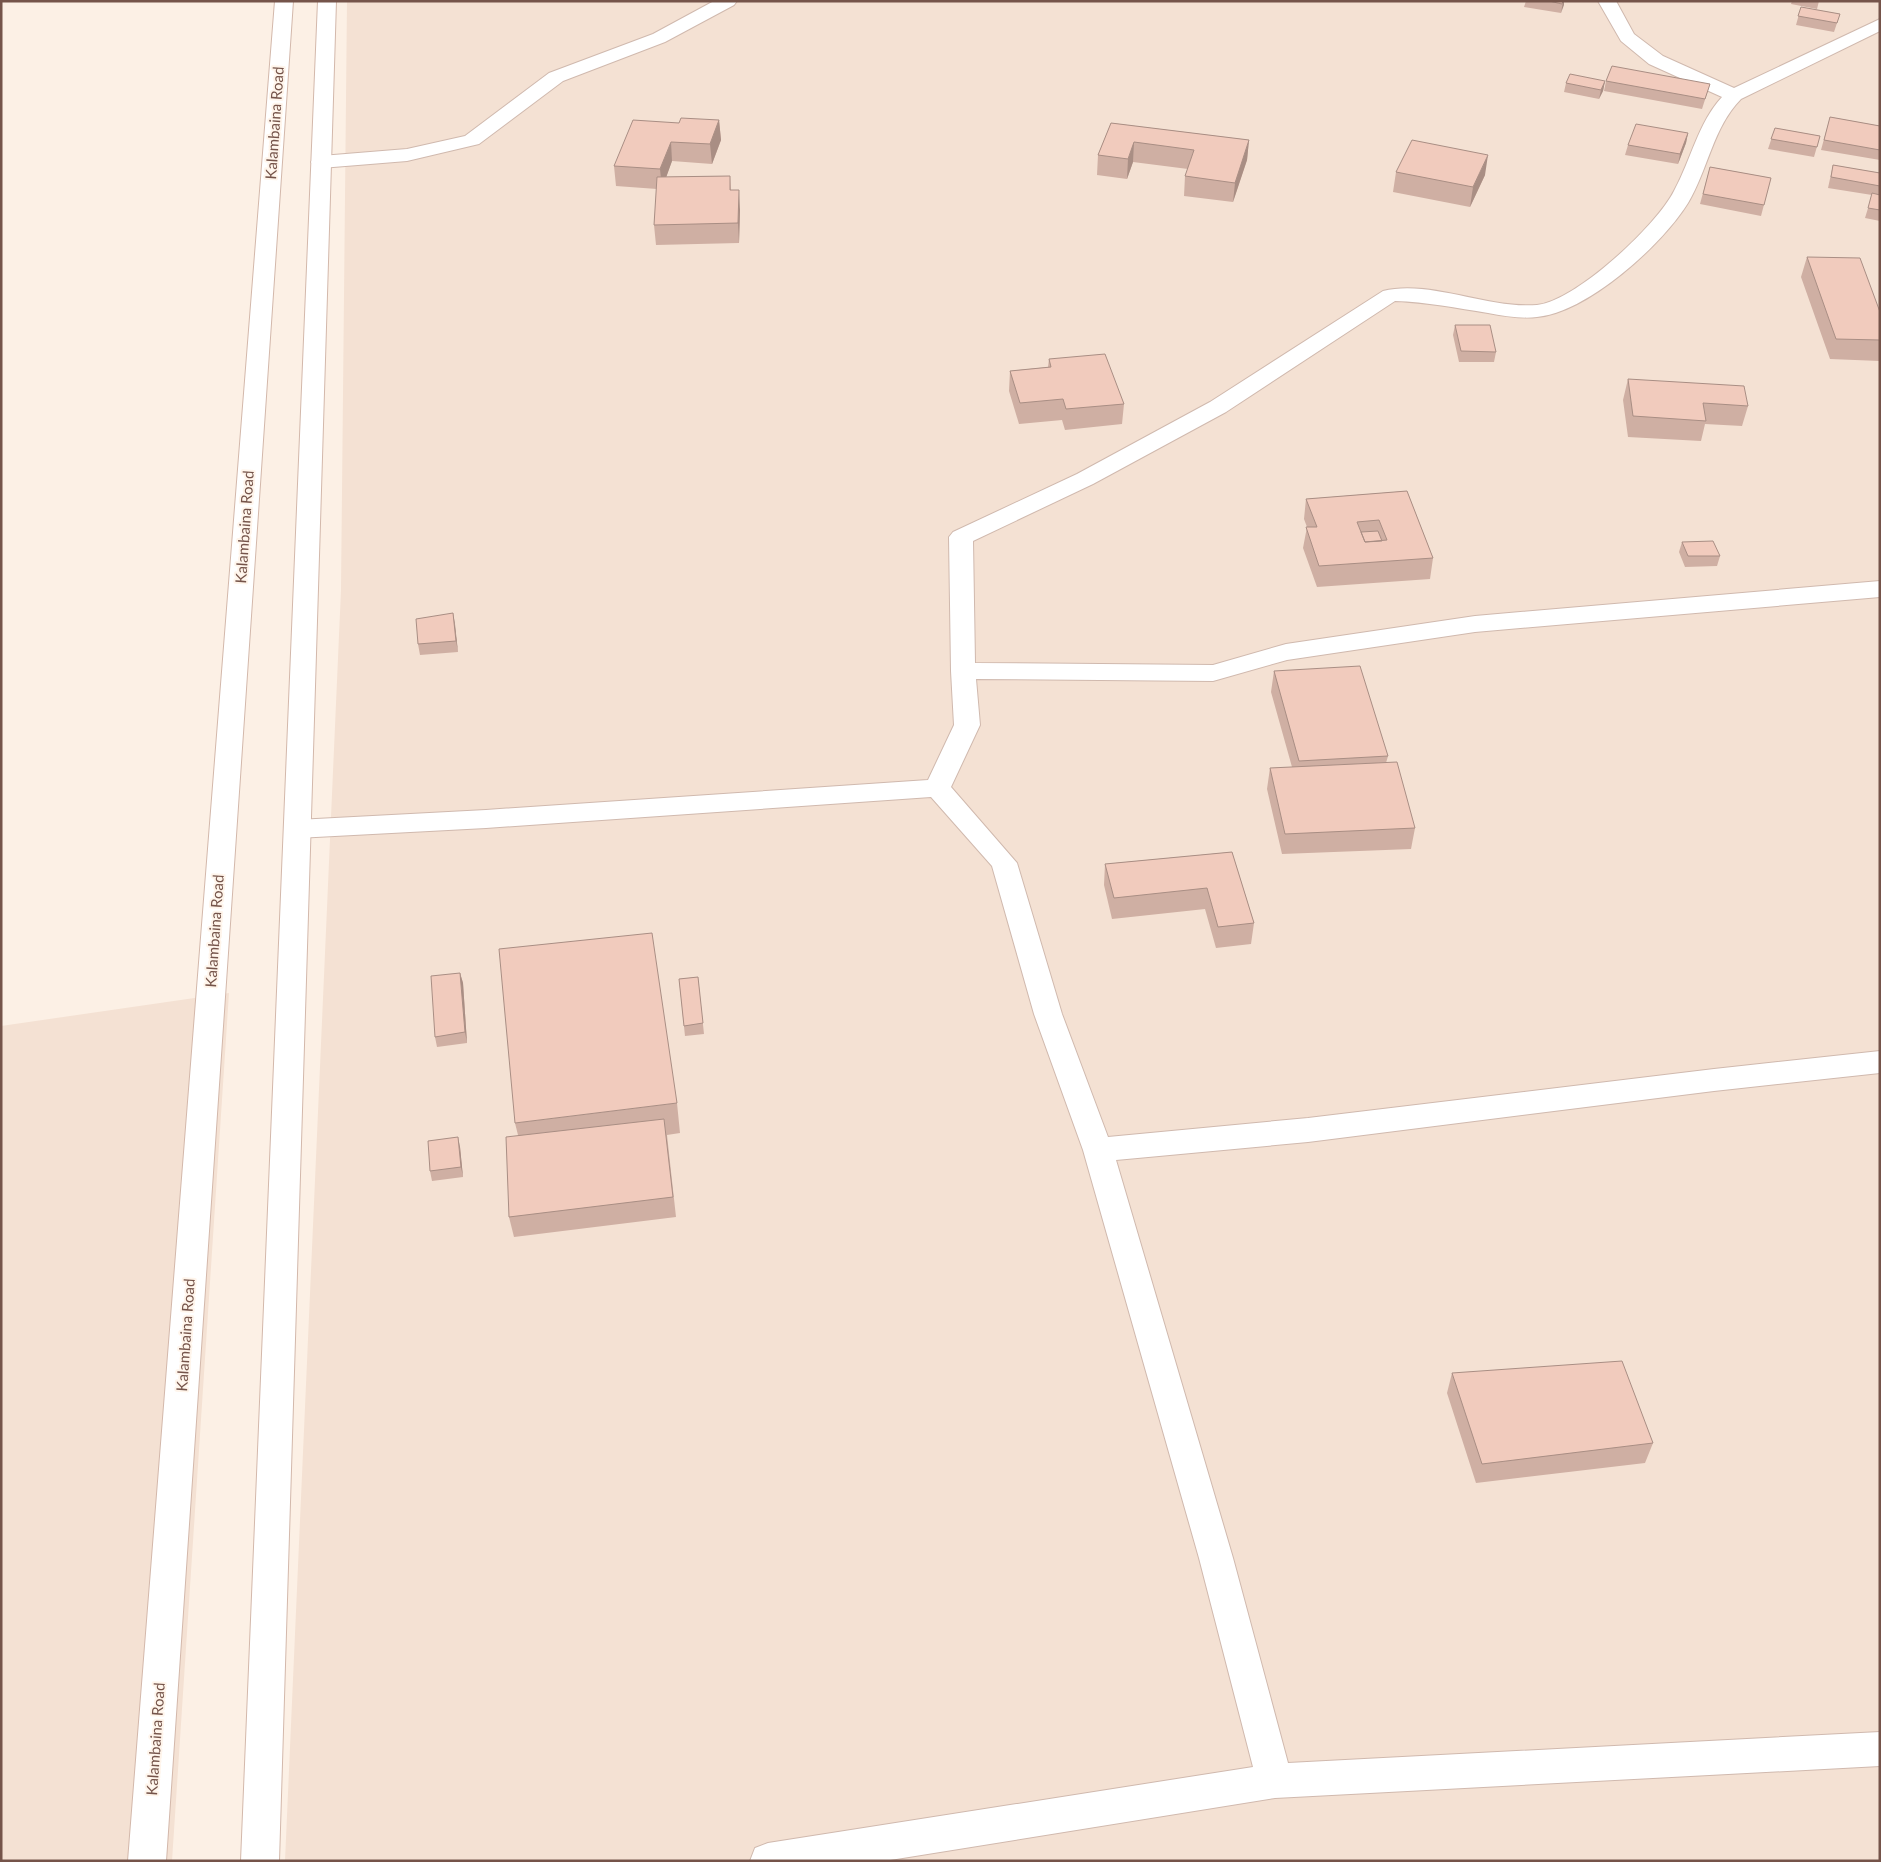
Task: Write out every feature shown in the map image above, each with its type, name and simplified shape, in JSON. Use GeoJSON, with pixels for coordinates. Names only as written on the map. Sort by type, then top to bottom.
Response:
{"type":"FeatureCollection","features":[{"type":"Feature","properties":{"kind":"street","name":"Kalambaina Road"},"geometry":{"type":"LineString","coordinates":[[147,1861],[284,1]]}},
{"type":"Feature","properties":{"kind":"street"},"geometry":{"type":"LineString","coordinates":[[260,1861],[327,1]]}},
{"type":"Feature","properties":{"kind":"street"},"geometry":{"type":"LineString","coordinates":[[321,162],[406,156],[472,140],[556,76],[659,38],[728,1]]}},
{"type":"Feature","properties":{"kind":"street"},"geometry":{"type":"LineString","coordinates":[[1607,1],[1627,37],[1656,60],[1734,95]]}},
{"type":"Feature","properties":{"kind":"street"},"geometry":{"type":"LineString","coordinates":[[936,788],[967,725],[963,671],[961,537],[1085,479],[1218,407],[1390,295],[1412,294],[1501,308],[1538,311],[1558,305],[1589,289],[1634,252],[1672,212],[1699,161],[1718,115],[1734,95],[1880,24]]}},
{"type":"Feature","properties":{"kind":"street"},"geometry":{"type":"LineString","coordinates":[[963,671],[1213,673],[1286,652],[1475,624],[1880,589]]}},
{"type":"Feature","properties":{"kind":"street"},"geometry":{"type":"LineString","coordinates":[[297,830],[936,788]]}},
{"type":"Feature","properties":{"kind":"street"},"geometry":{"type":"LineString","coordinates":[[936,788],[1004,863],[1048,1014],[1098,1150],[1216,1558],[1275,1781]]}},
{"type":"Feature","properties":{"kind":"street"},"geometry":{"type":"LineString","coordinates":[[1098,1150],[1308,1130],[1704,1081],[1880,1062]]}},
{"type":"Feature","properties":{"kind":"street"},"geometry":{"type":"LineString","coordinates":[[768,1861],[1275,1781],[1880,1749]]}},
{"type":"Feature","properties":{"kind":"shaded area"},"geometry":{"type":"Polygon","coordinates":[[[347,1],[1880,1],[1880,1861],[285,1861],[341,590],[347,1]]]}},
{"type":"Feature","properties":{"kind":"shaded area"},"geometry":{"type":"Polygon","coordinates":[[[229,993],[172,1861],[1,1861],[1,1026],[229,993]]]}},
{"type":"Feature","properties":{"kind":"building"},"geometry":{"type":"Polygon","coordinates":[[[1549,1],[1563,1],[1562,4],[1549,1]]]}},
{"type":"Feature","properties":{"kind":"building"},"geometry":{"type":"Polygon","coordinates":[[[1801,7],[1840,14],[1837,23],[1798,16],[1801,7]]]}},
{"type":"Feature","properties":{"kind":"building"},"geometry":{"type":"Polygon","coordinates":[[[1612,66],[1710,84],[1705,99],[1606,81],[1612,66]]]}},
{"type":"Feature","properties":{"kind":"building"},"geometry":{"type":"Polygon","coordinates":[[[1570,74],[1605,81],[1601,90],[1566,83],[1570,74]]]}},
{"type":"Feature","properties":{"kind":"building"},"geometry":{"type":"Polygon","coordinates":[[[1830,117],[1880,126],[1880,150],[1824,140],[1830,117]]]}},
{"type":"Feature","properties":{"kind":"building"},"geometry":{"type":"Polygon","coordinates":[[[681,118],[719,120],[710,144],[671,142],[660,169],[614,166],[633,120],[679,123],[681,118]]]}},
{"type":"Feature","properties":{"kind":"building"},"geometry":{"type":"Polygon","coordinates":[[[1111,123],[1249,140],[1235,183],[1185,176],[1194,150],[1134,142],[1128,159],[1098,155],[1111,123]]]}},
{"type":"Feature","properties":{"kind":"building"},"geometry":{"type":"Polygon","coordinates":[[[1636,124],[1688,133],[1680,154],[1628,145],[1636,124]]]}},
{"type":"Feature","properties":{"kind":"building"},"geometry":{"type":"Polygon","coordinates":[[[1775,128],[1820,136],[1817,147],[1771,139],[1775,128]]]}},
{"type":"Feature","properties":{"kind":"building"},"geometry":{"type":"Polygon","coordinates":[[[1412,140],[1488,155],[1473,187],[1396,172],[1412,140]]]}},
{"type":"Feature","properties":{"kind":"building"},"geometry":{"type":"Polygon","coordinates":[[[1833,165],[1880,173],[1880,186],[1831,177],[1833,165]]]}},
{"type":"Feature","properties":{"kind":"building"},"geometry":{"type":"Polygon","coordinates":[[[1710,167],[1771,178],[1764,205],[1703,194],[1710,167]]]}},
{"type":"Feature","properties":{"kind":"building"},"geometry":{"type":"Polygon","coordinates":[[[730,176],[730,190],[739,190],[738,223],[654,225],[657,177],[730,176]]]}},
{"type":"Feature","properties":{"kind":"building"},"geometry":{"type":"Polygon","coordinates":[[[1872,193],[1880,195],[1880,210],[1868,208],[1872,193]]]}},
{"type":"Feature","properties":{"kind":"building"},"geometry":{"type":"Polygon","coordinates":[[[1807,257],[1860,258],[1880,312],[1880,340],[1836,339],[1807,257]]]}},
{"type":"Feature","properties":{"kind":"building"},"geometry":{"type":"Polygon","coordinates":[[[1455,325],[1490,325],[1496,352],[1461,351],[1455,325]]]}},
{"type":"Feature","properties":{"kind":"building"},"geometry":{"type":"Polygon","coordinates":[[[1105,354],[1124,404],[1066,409],[1063,399],[1020,403],[1010,371],[1051,367],[1049,359],[1105,354]]]}},
{"type":"Feature","properties":{"kind":"building"},"geometry":{"type":"Polygon","coordinates":[[[1628,379],[1744,386],[1748,406],[1703,403],[1706,421],[1633,416],[1628,379]]]}},
{"type":"Feature","properties":{"kind":"building"},"geometry":{"type":"Polygon","coordinates":[[[1407,491],[1433,558],[1319,566],[1306,527],[1317,527],[1306,499],[1407,491]],[[1379,520],[1357,522],[1365,542],[1387,540],[1379,520]]]}},
{"type":"Feature","properties":{"kind":"building"},"geometry":{"type":"Polygon","coordinates":[[[1378,531],[1382,541],[1365,542],[1361,532],[1378,531]]]}},
{"type":"Feature","properties":{"kind":"building"},"geometry":{"type":"Polygon","coordinates":[[[1713,541],[1720,556],[1688,556],[1682,542],[1713,541]]]}},
{"type":"Feature","properties":{"kind":"building"},"geometry":{"type":"Polygon","coordinates":[[[453,613],[456,641],[418,644],[416,619],[453,613]]]}},
{"type":"Feature","properties":{"kind":"building"},"geometry":{"type":"Polygon","coordinates":[[[1360,666],[1388,756],[1299,761],[1274,671],[1360,666]]]}},
{"type":"Feature","properties":{"kind":"building"},"geometry":{"type":"Polygon","coordinates":[[[1397,762],[1415,828],[1285,834],[1270,768],[1397,762]]]}},
{"type":"Feature","properties":{"kind":"building"},"geometry":{"type":"Polygon","coordinates":[[[1232,852],[1254,923],[1218,927],[1207,888],[1114,898],[1105,864],[1232,852]]]}},
{"type":"Feature","properties":{"kind":"building"},"geometry":{"type":"Polygon","coordinates":[[[652,933],[677,1103],[515,1123],[499,949],[652,933]]]}},
{"type":"Feature","properties":{"kind":"building"},"geometry":{"type":"Polygon","coordinates":[[[460,973],[465,1032],[435,1037],[431,976],[460,973]]]}},
{"type":"Feature","properties":{"kind":"building"},"geometry":{"type":"Polygon","coordinates":[[[698,977],[703,1023],[684,1026],[679,979],[698,977]]]}},
{"type":"Feature","properties":{"kind":"building"},"geometry":{"type":"Polygon","coordinates":[[[664,1119],[673,1197],[509,1217],[506,1137],[664,1119]]]}},
{"type":"Feature","properties":{"kind":"building"},"geometry":{"type":"Polygon","coordinates":[[[458,1137],[461,1167],[430,1171],[428,1141],[458,1137]]]}},
{"type":"Feature","properties":{"kind":"building"},"geometry":{"type":"Polygon","coordinates":[[[1622,1361],[1653,1443],[1482,1464],[1452,1373],[1622,1361]]]}}]}
